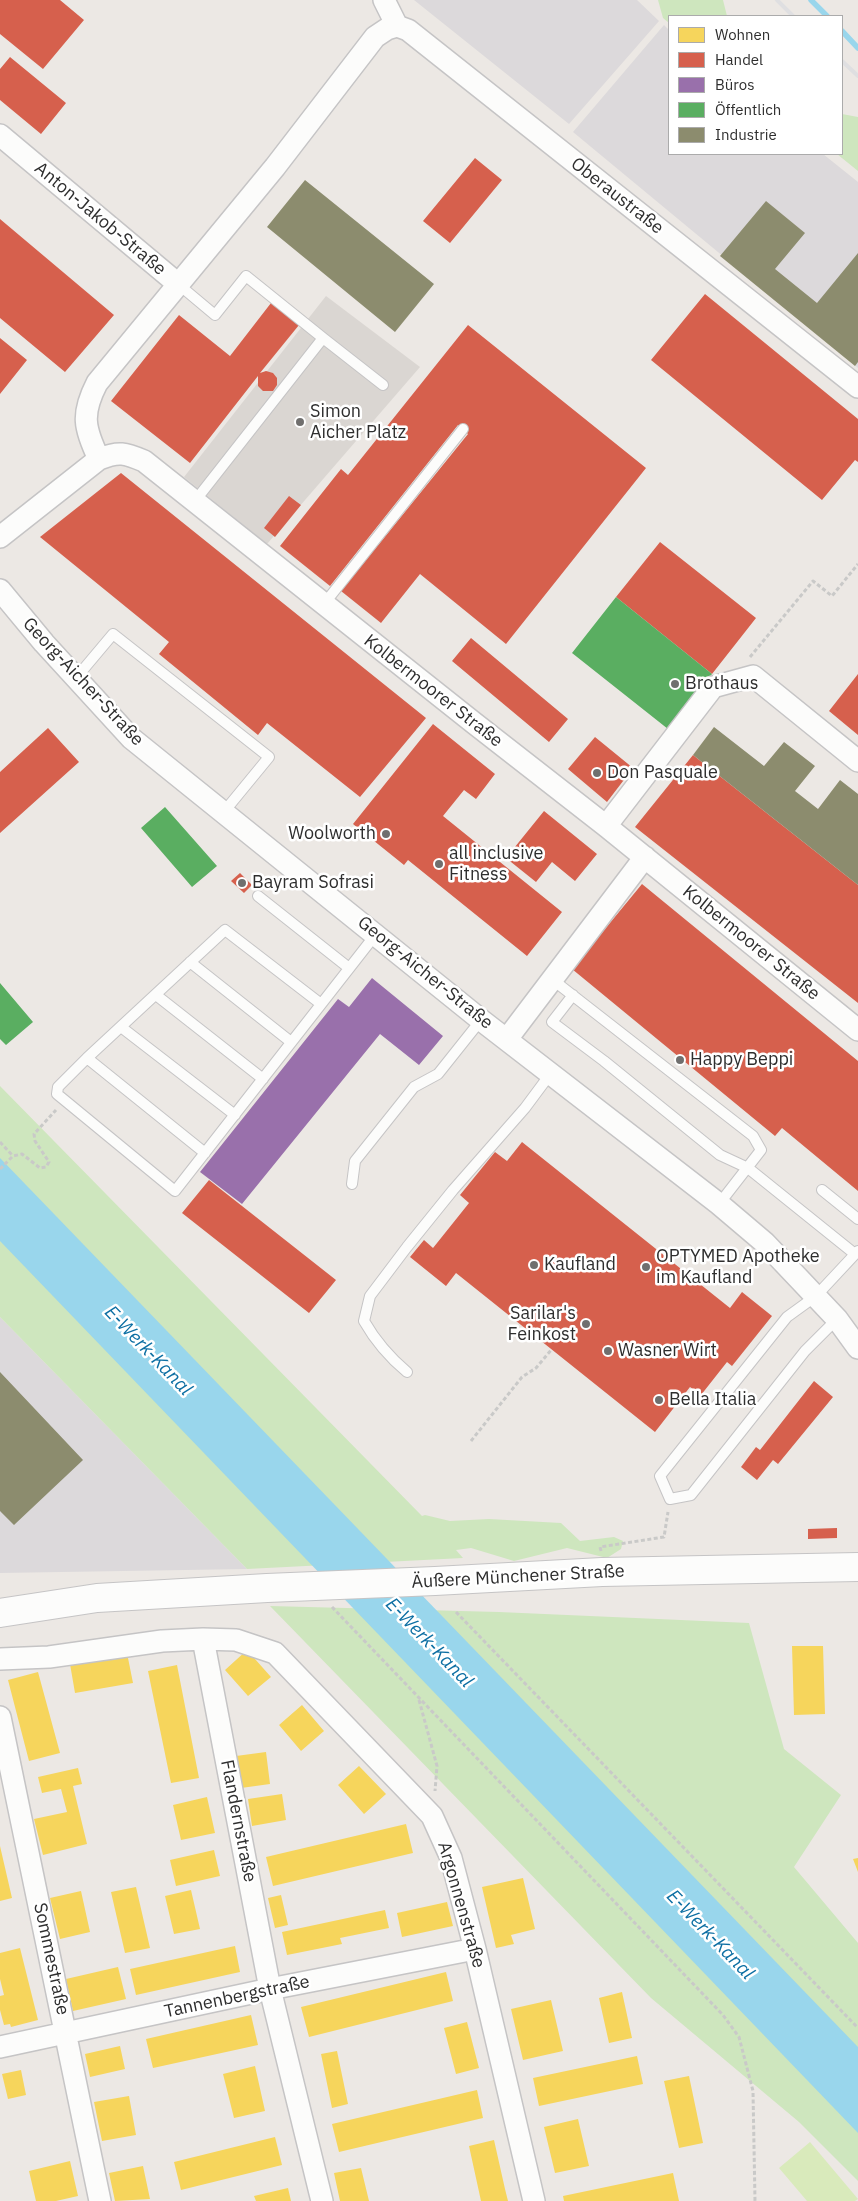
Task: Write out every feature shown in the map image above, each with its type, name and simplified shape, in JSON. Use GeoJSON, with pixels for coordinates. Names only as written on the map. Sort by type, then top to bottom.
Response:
{"type":"FeatureCollection","features":[{"type":"Feature","properties":{"kind":"main road","name":"Äußere Münchener Straße"},"geometry":{"type":"LineString","coordinates":[[0,1613],[97,1598],[602,1572],[858,1567]]}},
{"type":"Feature","properties":{"kind":"street"},"geometry":{"type":"LineString","coordinates":[[178,284],[275,167],[375,38],[387,29],[397,26],[384,0]]}},
{"type":"Feature","properties":{"kind":"street","name":"Oberaustraße"},"geometry":{"type":"LineString","coordinates":[[397,26],[408,30],[858,386]]}},
{"type":"Feature","properties":{"kind":"street","name":"Anton-Jakob-Straße"},"geometry":{"type":"LineString","coordinates":[[0,135],[178,284],[97,383],[88,400],[86,420],[90,438],[100,459]]}},
{"type":"Feature","properties":{"kind":"street","name":"Kolbermoorer Straße"},"geometry":{"type":"LineString","coordinates":[[0,537],[100,459],[114,453],[126,453],[144,461],[645,857],[858,1030]]}},
{"type":"Feature","properties":{"kind":"street","name":"Georg-Aicher-Straße"},"geometry":{"type":"LineString","coordinates":[[0,590],[44,643],[131,738],[481,1020],[719,1204],[765,1244],[816,1296],[837,1319],[858,1348]]}},
{"type":"Feature","properties":{"kind":"street"},"geometry":{"type":"LineString","coordinates":[[606,826],[713,687],[753,676],[858,761]]}},
{"type":"Feature","properties":{"kind":"street"},"geometry":{"type":"LineString","coordinates":[[507,1039],[645,857]]}},
{"type":"Feature","properties":{"kind":"street"},"geometry":{"type":"LineString","coordinates":[[0,1659],[49,1657],[162,1641],[203,1639]]}},
{"type":"Feature","properties":{"kind":"street","name":"Argonnenstraße"},"geometry":{"type":"LineString","coordinates":[[203,1639],[236,1640],[275,1653],[432,1816],[451,1858],[475,1948],[534,2201]]}},
{"type":"Feature","properties":{"kind":"street","name":"Flandernstraße"},"geometry":{"type":"LineString","coordinates":[[203,1639],[270,1989],[322,2201]]}},
{"type":"Feature","properties":{"kind":"street","name":"Sommestraße"},"geometry":{"type":"LineString","coordinates":[[0,1717],[100,2201]]}},
{"type":"Feature","properties":{"kind":"street","name":"Tannenbergstraße"},"geometry":{"type":"LineString","coordinates":[[0,2047],[270,1989],[475,1948]]}},
{"type":"Feature","properties":{"kind":"lane"},"geometry":{"type":"LineString","coordinates":[[178,284],[215,315],[246,276],[383,385]]}},
{"type":"Feature","properties":{"kind":"lane"},"geometry":{"type":"LineString","coordinates":[[195,501],[323,338]]}},
{"type":"Feature","properties":{"kind":"lane"},"geometry":{"type":"LineString","coordinates":[[324,604],[463,429]]}},
{"type":"Feature","properties":{"kind":"lane"},"geometry":{"type":"LineString","coordinates":[[76,678],[114,634],[269,757],[223,812]]}},
{"type":"Feature","properties":{"kind":"lane"},"geometry":{"type":"LineString","coordinates":[[258,896],[349,968]]}},
{"type":"Feature","properties":{"kind":"lane"},"geometry":{"type":"LineString","coordinates":[[321,1004],[224,930],[122,1027],[86,1058],[58,1087],[57,1094],[175,1191],[376,934]]}},
{"type":"Feature","properties":{"kind":"lane"},"geometry":{"type":"LineString","coordinates":[[190,962],[291,1042]]}},
{"type":"Feature","properties":{"kind":"lane"},"geometry":{"type":"LineString","coordinates":[[552,980],[753,1136],[761,1150],[719,1204]]}},
{"type":"Feature","properties":{"kind":"lane"},"geometry":{"type":"LineString","coordinates":[[156,995],[263,1079]]}},
{"type":"Feature","properties":{"kind":"lane"},"geometry":{"type":"LineString","coordinates":[[573,995],[552,1022],[720,1155],[748,1168],[857,1253],[816,1296],[787,1317],[660,1476],[670,1499],[691,1495],[805,1351],[837,1319]]}},
{"type":"Feature","properties":{"kind":"lane"},"geometry":{"type":"LineString","coordinates":[[352,1184],[355,1161],[414,1087],[438,1074],[481,1020]]}},
{"type":"Feature","properties":{"kind":"lane"},"geometry":{"type":"LineString","coordinates":[[122,1027],[234,1115]]}},
{"type":"Feature","properties":{"kind":"lane"},"geometry":{"type":"LineString","coordinates":[[86,1058],[205,1153]]}},
{"type":"Feature","properties":{"kind":"lane"},"geometry":{"type":"LineString","coordinates":[[407,1372],[388,1357],[364,1321],[370,1296],[453,1190],[525,1108],[551,1073]]}},
{"type":"Feature","properties":{"kind":"lane"},"geometry":{"type":"LineString","coordinates":[[822,1190],[858,1219]]}},
{"type":"Feature","properties":{"kind":"path"},"geometry":{"type":"LineString","coordinates":[[729,683],[813,581],[832,596],[858,564]]}},
{"type":"Feature","properties":{"kind":"path"},"geometry":{"type":"LineString","coordinates":[[0,1169],[13,1156],[22,1154],[40,1168],[46,1167],[49,1162],[35,1141],[34,1134],[47,1120]]}},
{"type":"Feature","properties":{"kind":"path"},"geometry":{"type":"LineString","coordinates":[[0,1142],[13,1156]]}},
{"type":"Feature","properties":{"kind":"path"},"geometry":{"type":"LineString","coordinates":[[471,1441],[522,1377],[536,1368],[552,1349]]}},
{"type":"Feature","properties":{"kind":"path"},"geometry":{"type":"LineString","coordinates":[[602,1572],[600,1547],[664,1537],[670,1499]]}},
{"type":"Feature","properties":{"kind":"path"},"geometry":{"type":"LineString","coordinates":[[313,1587],[723,2015],[739,2037],[753,2091],[756,2141],[755,2201]]}},
{"type":"Feature","properties":{"kind":"path"},"geometry":{"type":"LineString","coordinates":[[456,1612],[858,2028]]}},
{"type":"Feature","properties":{"kind":"path"},"geometry":{"type":"LineString","coordinates":[[419,1699],[437,1766],[432,1816]]}},
{"type":"Feature","properties":{"kind":"shaded area"},"geometry":{"type":"Polygon","coordinates":[[[414,0],[637,0],[659,21],[569,124],[414,0]]]}},
{"type":"Feature","properties":{"kind":"shaded area"},"geometry":{"type":"Polygon","coordinates":[[[664,25],[668,29],[668,155],[824,155],[858,182],[858,368],[573,132],[664,25]]]}},
{"type":"Feature","properties":{"kind":"shaded area","name":"Simon Aicher Platz"},"geometry":{"type":"Polygon","coordinates":[[[326,296],[420,367],[267,544],[184,477],[326,296]]]}},
{"type":"Feature","properties":{"kind":"shaded area"},"geometry":{"type":"Polygon","coordinates":[[[0,1317],[247,1569],[0,1573],[0,1317]]]}},
{"type":"Feature","properties":{"kind":"green space"},"geometry":{"type":"Polygon","coordinates":[[[658,0],[723,0],[727,15],[668,15],[668,22],[663,18],[658,0]]]}},
{"type":"Feature","properties":{"kind":"green space"},"geometry":{"type":"Polygon","coordinates":[[[843,114],[858,117],[858,171],[838,155],[843,155],[843,114]]]}},
{"type":"Feature","properties":{"kind":"green space"},"geometry":{"type":"Polygon","coordinates":[[[0,1086],[422,1516],[425,1515],[450,1521],[489,1519],[561,1523],[580,1541],[614,1537],[623,1541],[621,1549],[607,1558],[567,1548],[514,1561],[471,1548],[456,1550],[463,1558],[247,1569],[0,1317],[0,1086]]]}},
{"type":"Feature","properties":{"kind":"green space"},"geometry":{"type":"Polygon","coordinates":[[[270,1606],[499,1612],[749,1623],[784,1749],[841,1795],[794,1867],[858,1943],[858,2181],[799,2122],[651,1998],[270,1606]]]}},
{"type":"Feature","properties":{"kind":"green space"},"geometry":{"type":"Polygon","coordinates":[[[810,2142],[858,2199],[855,2201],[807,2201],[779,2168],[810,2142]]]}},
{"type":"Feature","properties":{"kind":"water","name":"E-Werk-Kanal"},"geometry":{"type":"Polygon","coordinates":[[[0,1158],[858,2047],[858,2133],[0,1241],[0,1158]]]}},
{"type":"Feature","properties":{"kind":"building: Wohnen"},"geometry":{"type":"Polygon","coordinates":[[[792,1646],[823,1646],[825,1714],[794,1715],[792,1646]]]}},
{"type":"Feature","properties":{"kind":"building: Wohnen"},"geometry":{"type":"Polygon","coordinates":[[[247,1650],[271,1677],[248,1696],[225,1670],[247,1650]]]}},
{"type":"Feature","properties":{"kind":"building: Wohnen"},"geometry":{"type":"Polygon","coordinates":[[[127,1653],[133,1683],[75,1693],[70,1664],[127,1653]]]}},
{"type":"Feature","properties":{"kind":"building: Wohnen"},"geometry":{"type":"Polygon","coordinates":[[[177,1665],[199,1778],[171,1783],[148,1671],[177,1665]]]}},
{"type":"Feature","properties":{"kind":"building: Wohnen"},"geometry":{"type":"Polygon","coordinates":[[[38,1672],[60,1753],[29,1761],[8,1680],[38,1672]]]}},
{"type":"Feature","properties":{"kind":"building: Wohnen"},"geometry":{"type":"Polygon","coordinates":[[[302,1705],[324,1731],[301,1751],[279,1725],[302,1705]]]}},
{"type":"Feature","properties":{"kind":"building: Wohnen"},"geometry":{"type":"Polygon","coordinates":[[[266,1752],[270,1784],[241,1788],[236,1756],[266,1752]]]}},
{"type":"Feature","properties":{"kind":"building: Wohnen"},"geometry":{"type":"Polygon","coordinates":[[[359,1766],[386,1794],[364,1814],[338,1785],[359,1766]]]}},
{"type":"Feature","properties":{"kind":"building: Wohnen"},"geometry":{"type":"Polygon","coordinates":[[[78,1768],[82,1784],[73,1786],[87,1844],[43,1855],[34,1819],[67,1812],[61,1789],[42,1793],[38,1777],[78,1768]]]}},
{"type":"Feature","properties":{"kind":"building: Wohnen"},"geometry":{"type":"Polygon","coordinates":[[[282,1794],[286,1820],[252,1826],[248,1799],[282,1794]]]}},
{"type":"Feature","properties":{"kind":"building: Wohnen"},"geometry":{"type":"Polygon","coordinates":[[[207,1797],[215,1833],[181,1840],[173,1805],[207,1797]]]}},
{"type":"Feature","properties":{"kind":"building: Wohnen"},"geometry":{"type":"Polygon","coordinates":[[[406,1824],[413,1853],[273,1886],[266,1857],[406,1824]]]}},
{"type":"Feature","properties":{"kind":"building: Wohnen"},"geometry":{"type":"Polygon","coordinates":[[[0,1846],[12,1898],[0,1901],[0,1846]]]}},
{"type":"Feature","properties":{"kind":"building: Wohnen"},"geometry":{"type":"Polygon","coordinates":[[[214,1850],[220,1876],[176,1886],[170,1860],[214,1850]]]}},
{"type":"Feature","properties":{"kind":"building: Wohnen"},"geometry":{"type":"Polygon","coordinates":[[[858,1858],[858,1872],[853,1859],[858,1858]]]}},
{"type":"Feature","properties":{"kind":"building: Wohnen"},"geometry":{"type":"Polygon","coordinates":[[[523,1878],[535,1929],[511,1935],[514,1944],[496,1948],[482,1887],[523,1878]]]}},
{"type":"Feature","properties":{"kind":"building: Wohnen"},"geometry":{"type":"Polygon","coordinates":[[[136,1887],[150,1948],[125,1953],[111,1892],[136,1887]]]}},
{"type":"Feature","properties":{"kind":"building: Wohnen"},"geometry":{"type":"Polygon","coordinates":[[[191,1890],[200,1929],[174,1934],[165,1896],[191,1890]]]}},
{"type":"Feature","properties":{"kind":"building: Wohnen"},"geometry":{"type":"Polygon","coordinates":[[[81,1891],[90,1932],[60,1939],[50,1898],[81,1891]]]}},
{"type":"Feature","properties":{"kind":"building: Wohnen"},"geometry":{"type":"Polygon","coordinates":[[[281,1895],[288,1925],[275,1928],[268,1898],[281,1895]]]}},
{"type":"Feature","properties":{"kind":"building: Wohnen"},"geometry":{"type":"Polygon","coordinates":[[[447,1902],[453,1926],[402,1937],[397,1913],[447,1902]]]}},
{"type":"Feature","properties":{"kind":"building: Wohnen"},"geometry":{"type":"Polygon","coordinates":[[[385,1910],[389,1928],[340,1938],[342,1944],[287,1955],[282,1932],[385,1910]]]}},
{"type":"Feature","properties":{"kind":"building: Wohnen"},"geometry":{"type":"Polygon","coordinates":[[[235,1946],[240,1972],[136,1995],[130,1969],[235,1946]]]}},
{"type":"Feature","properties":{"kind":"building: Wohnen"},"geometry":{"type":"Polygon","coordinates":[[[20,1948],[38,2020],[11,2027],[10,2024],[4,2025],[0,2010],[0,1996],[4,1995],[0,1979],[0,1953],[20,1948]]]}},
{"type":"Feature","properties":{"kind":"building: Wohnen"},"geometry":{"type":"Polygon","coordinates":[[[118,1967],[126,1999],[73,2011],[66,1979],[118,1967]]]}},
{"type":"Feature","properties":{"kind":"building: Wohnen"},"geometry":{"type":"Polygon","coordinates":[[[446,1972],[453,2001],[309,2037],[301,2007],[446,1972]]]}},
{"type":"Feature","properties":{"kind":"building: Wohnen"},"geometry":{"type":"Polygon","coordinates":[[[622,1992],[632,2038],[609,2043],[599,1998],[622,1992]]]}},
{"type":"Feature","properties":{"kind":"building: Wohnen"},"geometry":{"type":"Polygon","coordinates":[[[551,2000],[563,2051],[523,2060],[511,2009],[551,2000]]]}},
{"type":"Feature","properties":{"kind":"building: Wohnen"},"geometry":{"type":"Polygon","coordinates":[[[251,2015],[258,2045],[153,2068],[146,2039],[251,2015]]]}},
{"type":"Feature","properties":{"kind":"building: Wohnen"},"geometry":{"type":"Polygon","coordinates":[[[467,2022],[479,2068],[456,2074],[444,2028],[467,2022]]]}},
{"type":"Feature","properties":{"kind":"building: Wohnen"},"geometry":{"type":"Polygon","coordinates":[[[120,2046],[125,2069],[90,2077],[85,2054],[120,2046]]]}},
{"type":"Feature","properties":{"kind":"building: Wohnen"},"geometry":{"type":"Polygon","coordinates":[[[337,2051],[348,2104],[332,2108],[321,2054],[337,2051]]]}},
{"type":"Feature","properties":{"kind":"building: Wohnen"},"geometry":{"type":"Polygon","coordinates":[[[637,2056],[643,2084],[539,2106],[533,2078],[637,2056]]]}},
{"type":"Feature","properties":{"kind":"building: Wohnen"},"geometry":{"type":"Polygon","coordinates":[[[255,2066],[265,2111],[234,2118],[223,2074],[255,2066]]]}},
{"type":"Feature","properties":{"kind":"building: Wohnen"},"geometry":{"type":"Polygon","coordinates":[[[21,2070],[26,2095],[8,2099],[2,2074],[21,2070]]]}},
{"type":"Feature","properties":{"kind":"building: Wohnen"},"geometry":{"type":"Polygon","coordinates":[[[689,2076],[703,2143],[679,2148],[664,2081],[689,2076]]]}},
{"type":"Feature","properties":{"kind":"building: Wohnen"},"geometry":{"type":"Polygon","coordinates":[[[477,2090],[483,2118],[339,2152],[332,2124],[477,2090]]]}},
{"type":"Feature","properties":{"kind":"building: Wohnen"},"geometry":{"type":"Polygon","coordinates":[[[129,2096],[136,2135],[102,2141],[94,2102],[129,2096]]]}},
{"type":"Feature","properties":{"kind":"building: Wohnen"},"geometry":{"type":"Polygon","coordinates":[[[578,2119],[589,2166],[555,2173],[544,2127],[578,2119]]]}},
{"type":"Feature","properties":{"kind":"building: Wohnen"},"geometry":{"type":"Polygon","coordinates":[[[275,2137],[282,2165],[181,2190],[174,2162],[275,2137]]]}},
{"type":"Feature","properties":{"kind":"building: Wohnen"},"geometry":{"type":"Polygon","coordinates":[[[494,2140],[508,2201],[481,2201],[469,2146],[494,2140]]]}},
{"type":"Feature","properties":{"kind":"building: Wohnen"},"geometry":{"type":"Polygon","coordinates":[[[70,2161],[78,2196],[56,2201],[36,2201],[29,2171],[70,2161]]]}},
{"type":"Feature","properties":{"kind":"building: Wohnen"},"geometry":{"type":"Polygon","coordinates":[[[143,2166],[150,2199],[115,2201],[109,2173],[143,2166]]]}},
{"type":"Feature","properties":{"kind":"building: Wohnen"},"geometry":{"type":"Polygon","coordinates":[[[361,2168],[369,2201],[340,2201],[334,2173],[361,2168]]]}},
{"type":"Feature","properties":{"kind":"building: Wohnen"},"geometry":{"type":"Polygon","coordinates":[[[673,2173],[679,2201],[564,2201],[563,2196],[673,2173]]]}},
{"type":"Feature","properties":{"kind":"building: Wohnen"},"geometry":{"type":"Polygon","coordinates":[[[288,2188],[291,2201],[256,2201],[254,2196],[288,2188]]]}},
{"type":"Feature","properties":{"kind":"building: Handel"},"geometry":{"type":"Polygon","coordinates":[[[0,0],[60,0],[84,20],[43,69],[0,34],[0,0]]]}},
{"type":"Feature","properties":{"kind":"building: Handel"},"geometry":{"type":"Polygon","coordinates":[[[10,57],[66,103],[41,134],[0,100],[0,69],[10,57]]]}},
{"type":"Feature","properties":{"kind":"building: Handel"},"geometry":{"type":"Polygon","coordinates":[[[475,158],[502,180],[450,243],[423,221],[475,158]]]}},
{"type":"Feature","properties":{"kind":"building: Handel"},"geometry":{"type":"Polygon","coordinates":[[[0,219],[114,315],[65,372],[0,318],[0,219]]]}},
{"type":"Feature","properties":{"kind":"building: Handel"},"geometry":{"type":"Polygon","coordinates":[[[705,294],[858,419],[858,462],[855,460],[822,500],[651,360],[705,294]]]}},
{"type":"Feature","properties":{"kind":"building: Handel"},"geometry":{"type":"Polygon","coordinates":[[[271,303],[299,325],[260,373],[266,371],[273,373],[277,378],[277,385],[273,391],[263,391],[258,386],[258,376],[190,463],[111,401],[179,315],[230,356],[271,303]]]}},
{"type":"Feature","properties":{"kind":"building: Handel"},"geometry":{"type":"Polygon","coordinates":[[[468,325],[646,468],[506,644],[420,574],[381,623],[341,591],[468,434],[458,425],[330,586],[280,546],[341,469],[348,475],[468,325]]]}},
{"type":"Feature","properties":{"kind":"building: Handel"},"geometry":{"type":"Polygon","coordinates":[[[0,338],[27,360],[0,394],[0,338]]]}},
{"type":"Feature","properties":{"kind":"building: Handel"},"geometry":{"type":"Polygon","coordinates":[[[121,473],[426,718],[360,797],[267,723],[258,735],[159,654],[169,642],[40,537],[121,473]]]}},
{"type":"Feature","properties":{"kind":"building: Handel"},"geometry":{"type":"Polygon","coordinates":[[[289,496],[301,505],[275,537],[264,528],[289,496]]]}},
{"type":"Feature","properties":{"kind":"building: Handel"},"geometry":{"type":"Polygon","coordinates":[[[660,542],[756,618],[712,674],[616,597],[660,542]]]}},
{"type":"Feature","properties":{"kind":"building: Handel"},"geometry":{"type":"Polygon","coordinates":[[[471,638],[568,719],[549,742],[452,661],[471,638]]]}},
{"type":"Feature","properties":{"kind":"building: Handel"},"geometry":{"type":"Polygon","coordinates":[[[858,674],[858,735],[829,711],[858,674]]]}},
{"type":"Feature","properties":{"kind":"building: Handel"},"geometry":{"type":"Polygon","coordinates":[[[433,724],[495,774],[476,799],[464,790],[443,816],[562,912],[527,956],[408,860],[404,865],[353,824],[433,724]]]}},
{"type":"Feature","properties":{"kind":"building: Handel"},"geometry":{"type":"Polygon","coordinates":[[[48,728],[79,762],[0,833],[0,772],[48,728]]]}},
{"type":"Feature","properties":{"kind":"building: Handel"},"geometry":{"type":"Polygon","coordinates":[[[595,737],[633,768],[607,802],[568,769],[595,737]]]}},
{"type":"Feature","properties":{"kind":"building: Handel"},"geometry":{"type":"Polygon","coordinates":[[[693,755],[858,885],[858,1003],[635,827],[693,755]]]}},
{"type":"Feature","properties":{"kind":"building: Handel"},"geometry":{"type":"Polygon","coordinates":[[[544,811],[597,854],[575,881],[552,862],[536,882],[506,858],[544,811]]]}},
{"type":"Feature","properties":{"kind":"building: Handel","name":"Bayram Sofrasi"},"geometry":{"type":"Polygon","coordinates":[[[240,873],[252,885],[244,893],[231,881],[240,873]]]}},
{"type":"Feature","properties":{"kind":"building: Handel"},"geometry":{"type":"Polygon","coordinates":[[[642,884],[858,1061],[858,1191],[782,1128],[775,1136],[572,969],[642,884]]]}},
{"type":"Feature","properties":{"kind":"building: Handel"},"geometry":{"type":"Polygon","coordinates":[[[522,1142],[730,1308],[742,1292],[772,1316],[732,1366],[727,1362],[701,1395],[690,1387],[655,1432],[456,1273],[446,1286],[410,1257],[424,1240],[433,1248],[469,1203],[460,1195],[495,1152],[507,1161],[522,1142]]]}},
{"type":"Feature","properties":{"kind":"building: Handel"},"geometry":{"type":"Polygon","coordinates":[[[209,1180],[336,1280],[309,1313],[182,1213],[209,1180]]]}},
{"type":"Feature","properties":{"kind":"building: Handel"},"geometry":{"type":"Polygon","coordinates":[[[814,1381],[833,1397],[778,1464],[773,1460],[757,1480],[741,1467],[756,1447],[760,1450],[814,1381]]]}},
{"type":"Feature","properties":{"kind":"building: Handel"},"geometry":{"type":"Polygon","coordinates":[[[837,1528],[837,1538],[808,1539],[808,1529],[837,1528]]]}},
{"type":"Feature","properties":{"kind":"building: Büros"},"geometry":{"type":"Polygon","coordinates":[[[372,978],[443,1036],[419,1065],[380,1034],[242,1204],[200,1172],[338,999],[349,1007],[372,978]]]}},
{"type":"Feature","properties":{"kind":"building: Öffentlich"},"geometry":{"type":"Polygon","coordinates":[[[616,597],[712,674],[668,729],[572,653],[616,597]]]}},
{"type":"Feature","properties":{"kind":"building: Öffentlich"},"geometry":{"type":"Polygon","coordinates":[[[165,807],[217,866],[192,887],[141,828],[165,807]]]}},
{"type":"Feature","properties":{"kind":"building: Öffentlich"},"geometry":{"type":"Polygon","coordinates":[[[0,983],[33,1022],[6,1045],[0,1039],[0,983]]]}},
{"type":"Feature","properties":{"kind":"building: Industrie"},"geometry":{"type":"Polygon","coordinates":[[[305,180],[434,284],[395,332],[267,227],[305,180]]]}},
{"type":"Feature","properties":{"kind":"building: Industrie"},"geometry":{"type":"Polygon","coordinates":[[[766,201],[805,233],[775,269],[817,303],[858,253],[858,362],[855,366],[720,256],[766,201]]]}},
{"type":"Feature","properties":{"kind":"building: Industrie"},"geometry":{"type":"Polygon","coordinates":[[[714,727],[764,766],[784,742],[815,766],[795,791],[818,809],[840,780],[858,794],[858,885],[693,755],[714,727]]]}},
{"type":"Feature","properties":{"kind":"building: Industrie"},"geometry":{"type":"Polygon","coordinates":[[[0,1372],[83,1460],[14,1525],[0,1511],[0,1372]]]}},
{"type":"Feature","properties":{"kind":"waterway"},"geometry":{"type":"LineString","coordinates":[[811,0],[826,15]]}},
{"type":"Feature","properties":{"kind":"waterway"},"geometry":{"type":"LineString","coordinates":[[843,32],[858,48]]}},
{"type":"Feature","properties":{"kind":"railway"},"geometry":{"type":"LineString","coordinates":[[777,0],[792,15]]}},
{"type":"Feature","properties":{"kind":"railway"},"geometry":{"type":"LineString","coordinates":[[843,62],[858,76]]}},
{"type":"Feature","properties":{"kind":"place","name":"Simon Aicher Platz"},"geometry":{"type":"Point","coordinates":[300,422]}},
{"type":"Feature","properties":{"kind":"place","name":"Brothaus"},"geometry":{"type":"Point","coordinates":[675,684]}},
{"type":"Feature","properties":{"kind":"place","name":"Don Pasquale"},"geometry":{"type":"Point","coordinates":[597,773]}},
{"type":"Feature","properties":{"kind":"place","name":"Woolworth"},"geometry":{"type":"Point","coordinates":[386,834]}},
{"type":"Feature","properties":{"kind":"place","name":"all inclusive Fitness"},"geometry":{"type":"Point","coordinates":[439,864]}},
{"type":"Feature","properties":{"kind":"place","name":"Bayram Sofrasi"},"geometry":{"type":"Point","coordinates":[242,883]}},
{"type":"Feature","properties":{"kind":"place","name":"Happy Beppi"},"geometry":{"type":"Point","coordinates":[680,1060]}},
{"type":"Feature","properties":{"kind":"place","name":"Kaufland"},"geometry":{"type":"Point","coordinates":[534,1265]}},
{"type":"Feature","properties":{"kind":"place","name":"OPTYMED Apotheke im Kaufland"},"geometry":{"type":"Point","coordinates":[646,1267]}},
{"type":"Feature","properties":{"kind":"place","name":"Sarilar's Feinkost"},"geometry":{"type":"Point","coordinates":[586,1324]}},
{"type":"Feature","properties":{"kind":"place","name":"Wasner Wirt"},"geometry":{"type":"Point","coordinates":[608,1351]}},
{"type":"Feature","properties":{"kind":"place","name":"Bella Italia"},"geometry":{"type":"Point","coordinates":[659,1400]}}]}
